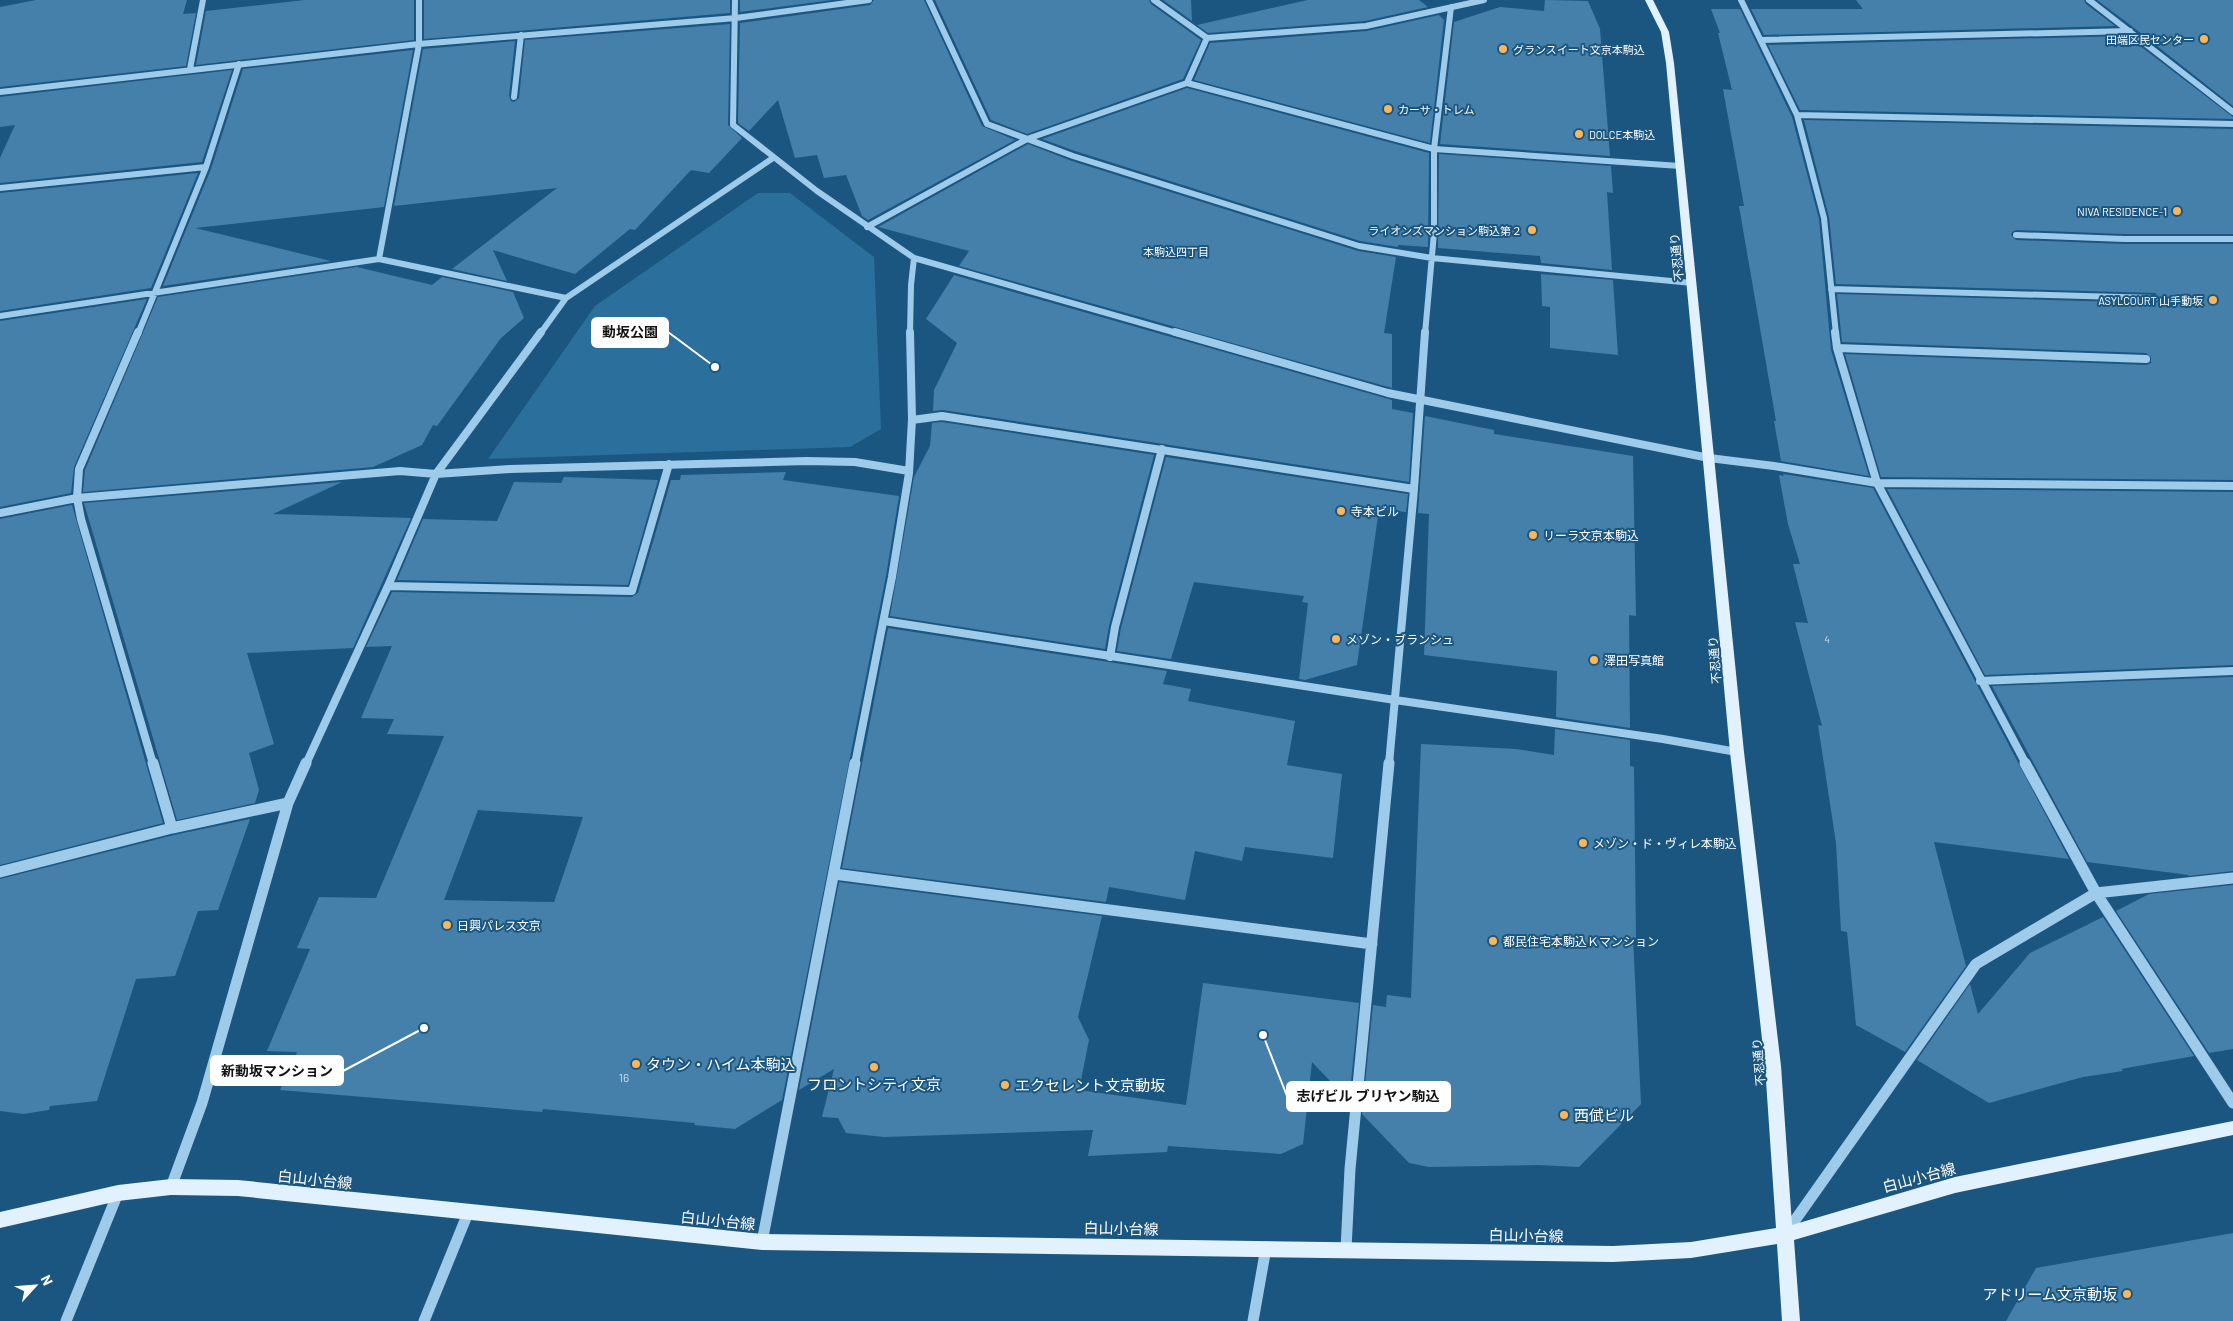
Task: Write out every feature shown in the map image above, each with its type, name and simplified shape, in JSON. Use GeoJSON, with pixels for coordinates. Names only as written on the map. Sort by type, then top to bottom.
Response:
{"type":"FeatureCollection","features":[{"type":"Feature","properties":{"kind":"main road","name":"不忍通り"},"geometry":{"type":"LineString","coordinates":[[1649,0],[1665,32],[1670,62],[1737,752],[1773,1066],[1791,1321]]}},
{"type":"Feature","properties":{"kind":"main road","name":"白山小台線"},"geometry":{"type":"LineString","coordinates":[[0,1220],[118,1193],[170,1187],[238,1188],[762,1242],[1613,1254],[1691,1250],[1784,1235],[1955,1185],[2233,1128]]}},
{"type":"Feature","properties":{"kind":"street"},"geometry":{"type":"LineString","coordinates":[[190,70],[203,0]]}},
{"type":"Feature","properties":{"kind":"street"},"geometry":{"type":"LineString","coordinates":[[379,259],[419,44],[419,0]]}},
{"type":"Feature","properties":{"kind":"street"},"geometry":{"type":"LineString","coordinates":[[735,0],[733,125],[773,158],[867,227],[914,258],[1388,394],[1709,458],[1877,482],[2233,486]]}},
{"type":"Feature","properties":{"kind":"street"},"geometry":{"type":"LineString","coordinates":[[0,92],[419,44],[736,18],[869,0]]}},
{"type":"Feature","properties":{"kind":"street"},"geometry":{"type":"LineString","coordinates":[[929,0],[987,124],[1027,139],[1073,156],[1359,246],[1432,258],[1692,284]]}},
{"type":"Feature","properties":{"kind":"street"},"geometry":{"type":"LineString","coordinates":[[1154,0],[1206,38],[1366,26],[1484,0]]}},
{"type":"Feature","properties":{"kind":"street"},"geometry":{"type":"LineString","coordinates":[[1741,0],[1797,115],[1824,218],[1837,348],[1877,482],[1980,681],[2096,893],[2233,1103]]}},
{"type":"Feature","properties":{"kind":"street"},"geometry":{"type":"LineString","coordinates":[[2089,0],[2233,112]]}},
{"type":"Feature","properties":{"kind":"street"},"geometry":{"type":"LineString","coordinates":[[1346,1249],[1350,1169],[1414,490],[1417,420],[1434,233],[1434,149],[1452,7]]}},
{"type":"Feature","properties":{"kind":"street"},"geometry":{"type":"LineString","coordinates":[[1760,40],[2130,31]]}},
{"type":"Feature","properties":{"kind":"street"},"geometry":{"type":"LineString","coordinates":[[514,97],[521,35]]}},
{"type":"Feature","properties":{"kind":"street"},"geometry":{"type":"LineString","coordinates":[[1187,83],[1206,38]]}},
{"type":"Feature","properties":{"kind":"street"},"geometry":{"type":"LineString","coordinates":[[172,828],[81,519],[77,498],[79,468],[156,292],[206,167],[238,64]]}},
{"type":"Feature","properties":{"kind":"street"},"geometry":{"type":"LineString","coordinates":[[867,227],[1027,139],[1187,83],[1434,149],[1680,166]]}},
{"type":"Feature","properties":{"kind":"street"},"geometry":{"type":"LineString","coordinates":[[1797,115],[2230,124]]}},
{"type":"Feature","properties":{"kind":"street"},"geometry":{"type":"LineString","coordinates":[[170,1187],[202,1103],[288,803],[388,586],[436,474],[566,298],[773,158]]}},
{"type":"Feature","properties":{"kind":"street"},"geometry":{"type":"LineString","coordinates":[[0,188],[206,167]]}},
{"type":"Feature","properties":{"kind":"street"},"geometry":{"type":"LineString","coordinates":[[2016,235],[2124,240],[2233,239]]}},
{"type":"Feature","properties":{"kind":"street"},"geometry":{"type":"LineString","coordinates":[[762,1242],[778,1150],[884,622],[909,471],[912,420],[910,292],[914,258]]}},
{"type":"Feature","properties":{"kind":"street"},"geometry":{"type":"LineString","coordinates":[[0,316],[379,259],[566,298]]}},
{"type":"Feature","properties":{"kind":"street"},"geometry":{"type":"LineString","coordinates":[[1831,289],[2154,298]]}},
{"type":"Feature","properties":{"kind":"street"},"geometry":{"type":"LineString","coordinates":[[1837,348],[2146,359]]}},
{"type":"Feature","properties":{"kind":"street"},"geometry":{"type":"LineString","coordinates":[[912,420],[942,416],[1414,490]]}},
{"type":"Feature","properties":{"kind":"street"},"geometry":{"type":"LineString","coordinates":[[1110,656],[1115,627],[1162,449]]}},
{"type":"Feature","properties":{"kind":"street"},"geometry":{"type":"LineString","coordinates":[[0,513],[77,498],[400,472],[436,474],[500,469],[806,460],[855,462],[909,471]]}},
{"type":"Feature","properties":{"kind":"street"},"geometry":{"type":"LineString","coordinates":[[388,586],[632,591],[670,464]]}},
{"type":"Feature","properties":{"kind":"street"},"geometry":{"type":"LineString","coordinates":[[884,622],[1663,739],[1737,752]]}},
{"type":"Feature","properties":{"kind":"street"},"geometry":{"type":"LineString","coordinates":[[1980,681],[2233,672]]}},
{"type":"Feature","properties":{"kind":"street"},"geometry":{"type":"LineString","coordinates":[[0,872],[172,828],[288,803]]}},
{"type":"Feature","properties":{"kind":"street"},"geometry":{"type":"LineString","coordinates":[[834,874],[1372,944]]}},
{"type":"Feature","properties":{"kind":"street"},"geometry":{"type":"LineString","coordinates":[[1784,1235],[1976,964],[2096,893],[2233,878]]}},
{"type":"Feature","properties":{"kind":"street"},"geometry":{"type":"LineString","coordinates":[[66,1321],[118,1193]]}},
{"type":"Feature","properties":{"kind":"street"},"geometry":{"type":"LineString","coordinates":[[424,1321],[468,1213]]}},
{"type":"Feature","properties":{"kind":"street"},"geometry":{"type":"LineString","coordinates":[[1253,1321],[1266,1248]]}},
{"type":"Feature","properties":{"kind":"shaded area"},"geometry":{"type":"Polygon","coordinates":[[[758,193],[790,193],[874,257],[881,429],[850,447],[488,459],[595,306],[758,193]]]}},
{"type":"Feature","properties":{"kind":"building"},"geometry":{"type":"Polygon","coordinates":[[[36,0],[187,0],[183,14],[196,13],[186,66],[0,87],[0,7],[36,0]]]}},
{"type":"Feature","properties":{"kind":"building"},"geometry":{"type":"Polygon","coordinates":[[[305,0],[414,0],[414,40],[196,65],[206,11],[305,0]]]}},
{"type":"Feature","properties":{"kind":"building"},"geometry":{"type":"Polygon","coordinates":[[[424,0],[730,0],[730,13],[424,39],[424,0]]]}},
{"type":"Feature","properties":{"kind":"building"},"geometry":{"type":"Polygon","coordinates":[[[740,0],[832,0],[740,12],[740,0]]]}},
{"type":"Feature","properties":{"kind":"building"},"geometry":{"type":"Polygon","coordinates":[[[874,0],[924,0],[982,126],[1015,140],[868,220],[862,216],[846,175],[824,178],[817,155],[795,158],[778,100],[749,131],[738,123],[740,23],[870,5],[874,0]]]}},
{"type":"Feature","properties":{"kind":"building"},"geometry":{"type":"Polygon","coordinates":[[[935,0],[1149,0],[1151,4],[1201,40],[1183,79],[1027,134],[991,120],[935,0]]]}},
{"type":"Feature","properties":{"kind":"building"},"geometry":{"type":"Polygon","coordinates":[[[1163,0],[1191,0],[1192,21],[1163,0]]]}},
{"type":"Feature","properties":{"kind":"building"},"geometry":{"type":"Polygon","coordinates":[[[1308,0],[1419,0],[1428,7],[1365,21],[1208,33],[1197,25],[1308,0]]]}},
{"type":"Feature","properties":{"kind":"building"},"geometry":{"type":"Polygon","coordinates":[[[1545,0],[1588,1],[1600,29],[1610,156],[1440,144],[1454,22],[1500,7],[1544,11],[1545,0]]]}},
{"type":"Feature","properties":{"kind":"building"},"geometry":{"type":"Polygon","coordinates":[[[1856,0],[2084,0],[2086,4],[2115,26],[1764,35],[1751,9],[1863,9],[1856,0]]]}},
{"type":"Feature","properties":{"kind":"building"},"geometry":{"type":"Polygon","coordinates":[[[2097,0],[2233,0],[2233,106],[2133,27],[2097,0]]]}},
{"type":"Feature","properties":{"kind":"building"},"geometry":{"type":"Polygon","coordinates":[[[1711,9],[1740,9],[1792,117],[1819,219],[1831,350],[1869,476],[1781,461],[1774,421],[1776,421],[1739,206],[1744,206],[1723,89],[1732,90],[1718,33],[1720,33],[1711,9]]]}},
{"type":"Feature","properties":{"kind":"building"},"geometry":{"type":"Polygon","coordinates":[[[1439,15],[1444,20],[1430,143],[1194,80],[1210,43],[1367,31],[1439,15]]]}},
{"type":"Feature","properties":{"kind":"building"},"geometry":{"type":"Polygon","coordinates":[[[730,24],[728,125],[742,138],[709,173],[691,170],[635,230],[630,229],[575,274],[493,250],[507,281],[452,269],[557,188],[394,206],[423,49],[515,41],[509,96],[511,101],[514,102],[519,98],[525,40],[730,24]]]}},
{"type":"Feature","properties":{"kind":"building"},"geometry":{"type":"Polygon","coordinates":[[[2127,36],[2233,117],[2233,119],[1800,110],[1768,45],[2127,36]]]}},
{"type":"Feature","properties":{"kind":"building"},"geometry":{"type":"Polygon","coordinates":[[[413,50],[384,207],[195,228],[331,261],[163,286],[211,169],[243,69],[413,50]]]}},
{"type":"Feature","properties":{"kind":"building"},"geometry":{"type":"Polygon","coordinates":[[[232,70],[202,162],[0,183],[0,158],[15,125],[0,127],[0,97],[232,70]]]}},
{"type":"Feature","properties":{"kind":"building"},"geometry":{"type":"Polygon","coordinates":[[[1187,88],[1429,153],[1428,247],[1398,245],[1398,247],[1360,241],[1042,139],[1187,88]]]}},
{"type":"Feature","properties":{"kind":"building"},"geometry":{"type":"Polygon","coordinates":[[[1804,120],[2233,129],[2233,234],[2124,234],[2016,230],[2011,235],[2016,240],[2124,244],[2233,244],[2233,480],[1881,477],[1845,354],[2146,365],[2151,363],[2151,357],[2146,353],[1842,342],[1837,294],[2155,303],[2160,298],[2155,293],[1836,284],[1829,217],[1804,120]]]}},
{"type":"Feature","properties":{"kind":"building"},"geometry":{"type":"Polygon","coordinates":[[[1028,144],[1072,161],[1358,251],[1396,257],[1384,333],[1392,334],[1392,388],[959,266],[969,251],[878,227],[1028,144]]]}},
{"type":"Feature","properties":{"kind":"building"},"geometry":{"type":"Polygon","coordinates":[[[1439,154],[1611,166],[1613,193],[1607,192],[1612,270],[1541,263],[1540,256],[1438,248],[1439,154]]]}},
{"type":"Feature","properties":{"kind":"building"},"geometry":{"type":"Polygon","coordinates":[[[198,173],[151,288],[0,311],[0,193],[198,173]]]}},
{"type":"Feature","properties":{"kind":"building"},"geometry":{"type":"Polygon","coordinates":[[[357,267],[432,285],[442,277],[513,292],[524,318],[501,338],[437,426],[433,425],[422,445],[373,467],[83,492],[85,470],[158,297],[357,267]]]}},
{"type":"Feature","properties":{"kind":"building"},"geometry":{"type":"Polygon","coordinates":[[[1541,274],[1613,280],[1618,355],[1550,348],[1550,307],[1542,306],[1541,274]]]}},
{"type":"Feature","properties":{"kind":"building"},"geometry":{"type":"Polygon","coordinates":[[[954,275],[1392,400],[1392,409],[1413,413],[1409,482],[943,410],[933,411],[934,390],[957,343],[926,319],[954,275]]]}},
{"type":"Feature","properties":{"kind":"building"},"geometry":{"type":"Polygon","coordinates":[[[147,299],[74,467],[71,493],[0,507],[0,321],[147,299]]]}},
{"type":"Feature","properties":{"kind":"building"},"geometry":{"type":"Polygon","coordinates":[[[1425,416],[1494,430],[1494,434],[1633,456],[1636,616],[1629,615],[1630,728],[1556,717],[1557,671],[1424,655],[1429,514],[1418,513],[1425,416]]]}},
{"type":"Feature","properties":{"kind":"building"},"geometry":{"type":"Polygon","coordinates":[[[942,422],[1154,455],[1109,626],[1105,649],[890,616],[914,477],[930,446],[932,423],[942,422]]]}},
{"type":"Feature","properties":{"kind":"building"},"geometry":{"type":"Polygon","coordinates":[[[1166,457],[1408,494],[1406,512],[1379,509],[1357,665],[1305,680],[1299,679],[1308,603],[1302,602],[1304,596],[1194,582],[1171,659],[1117,651],[1121,628],[1166,457]]]}},
{"type":"Feature","properties":{"kind":"building"},"geometry":{"type":"Polygon","coordinates":[[[786,472],[783,480],[899,496],[886,576],[782,1100],[735,1129],[694,1125],[695,1123],[543,1109],[542,1112],[280,1090],[297,1052],[267,1051],[310,949],[297,948],[319,897],[376,898],[444,736],[387,734],[394,719],[361,718],[392,646],[366,647],[392,592],[632,597],[638,593],[671,480],[680,480],[681,475],[786,472]],[[478,810],[444,900],[554,902],[583,817],[478,810]]]}},
{"type":"Feature","properties":{"kind":"building"},"geometry":{"type":"Polygon","coordinates":[[[1783,474],[1873,488],[2069,859],[1934,842],[1966,966],[1905,1052],[1856,1025],[1847,932],[1841,931],[1836,843],[1818,725],[1822,726],[1795,622],[1808,623],[1793,564],[1800,564],[1788,524],[1779,475],[1784,476],[1783,474]]]}},
{"type":"Feature","properties":{"kind":"building"},"geometry":{"type":"Polygon","coordinates":[[[564,477],[658,480],[628,585],[397,580],[423,519],[497,521],[514,482],[561,483],[564,477]]]}},
{"type":"Feature","properties":{"kind":"building"},"geometry":{"type":"Polygon","coordinates":[[[342,482],[273,514],[411,518],[353,648],[247,653],[274,744],[249,753],[259,790],[255,803],[177,820],[84,503],[342,482]]]}},
{"type":"Feature","properties":{"kind":"building"},"geometry":{"type":"Polygon","coordinates":[[[1887,489],[2233,492],[2233,665],[1985,675],[1887,489]]]}},
{"type":"Feature","properties":{"kind":"building"},"geometry":{"type":"Polygon","coordinates":[[[72,505],[163,823],[0,865],[0,519],[72,505]]]}},
{"type":"Feature","properties":{"kind":"building"},"geometry":{"type":"Polygon","coordinates":[[[888,628],[1167,671],[1163,684],[1191,689],[1188,701],[1295,721],[1287,765],[1342,774],[1333,858],[1245,847],[1242,861],[1195,851],[1185,900],[1109,887],[1106,902],[842,868],[888,628]]]}},
{"type":"Feature","properties":{"kind":"building"},"geometry":{"type":"Polygon","coordinates":[[[2233,677],[2233,871],[2188,876],[2087,862],[1992,686],[2233,677]]]}},
{"type":"Feature","properties":{"kind":"building"},"geometry":{"type":"Polygon","coordinates":[[[1555,729],[1630,740],[1630,766],[1634,767],[1636,938],[1633,937],[1641,1104],[1579,1167],[1538,1165],[1429,1167],[1409,1163],[1362,1114],[1373,1005],[1386,1007],[1387,995],[1411,998],[1421,744],[1516,749],[1554,755],[1555,729]]]}},
{"type":"Feature","properties":{"kind":"building"},"geometry":{"type":"Polygon","coordinates":[[[250,819],[218,910],[198,911],[175,976],[136,979],[97,1101],[50,1106],[49,1110],[23,1114],[0,1111],[0,879],[174,835],[250,819]]]}},
{"type":"Feature","properties":{"kind":"building"},"geometry":{"type":"Polygon","coordinates":[[[839,882],[1102,916],[1078,1017],[1089,1040],[1079,1090],[1186,1105],[1203,983],[1359,1003],[1349,1101],[1312,1062],[1303,1144],[1281,1154],[1168,1146],[1167,1152],[1088,1156],[1093,1130],[884,1137],[846,1133],[838,1118],[822,1117],[834,1069],[799,1090],[839,882]]]}},
{"type":"Feature","properties":{"kind":"building"},"geometry":{"type":"Polygon","coordinates":[[[2233,885],[2233,1049],[2209,1053],[2116,911],[2149,894],[2233,885]]]}},
{"type":"Feature","properties":{"kind":"building"},"geometry":{"type":"Polygon","coordinates":[[[2103,917],[2194,1056],[2121,1069],[2123,1071],[2083,1077],[1989,1103],[1917,1060],[1970,984],[1978,1014],[2030,953],[2103,917]]]}},
{"type":"Feature","properties":{"kind":"building","name":"アドリーム文京動坂"},"geometry":{"type":"Polygon","coordinates":[[[2233,1233],[2233,1321],[2006,1321],[2036,1268],[2233,1233]]]}},
{"type":"Feature","properties":{"kind":"place","name":"田端区民センター"},"geometry":{"type":"Point","coordinates":[2204,39]}},
{"type":"Feature","properties":{"kind":"place","name":"グランスイート文京本駒込"},"geometry":{"type":"Point","coordinates":[1503,49]}},
{"type":"Feature","properties":{"kind":"place","name":"カーサ・トレム"},"geometry":{"type":"Point","coordinates":[1388,109]}},
{"type":"Feature","properties":{"kind":"place","name":"DOLCE本駒込"},"geometry":{"type":"Point","coordinates":[1579,134]}},
{"type":"Feature","properties":{"kind":"place","name":"NIVA RESIDENCE-1"},"geometry":{"type":"Point","coordinates":[2177,211]}},
{"type":"Feature","properties":{"kind":"place","name":"ライオンズマンション駒込第２"},"geometry":{"type":"Point","coordinates":[1532,230]}},
{"type":"Feature","properties":{"kind":"place","name":"ASYLCOURT 山手動坂"},"geometry":{"type":"Point","coordinates":[2213,300]}},
{"type":"Feature","properties":{"kind":"place","name":"動坂公園"},"geometry":{"type":"Point","coordinates":[715,367]}},
{"type":"Feature","properties":{"kind":"place","name":"寺本ビル"},"geometry":{"type":"Point","coordinates":[1341,511]}},
{"type":"Feature","properties":{"kind":"place","name":"リーラ文京本駒込"},"geometry":{"type":"Point","coordinates":[1533,535]}},
{"type":"Feature","properties":{"kind":"place","name":"メゾン・ブランシュ"},"geometry":{"type":"Point","coordinates":[1336,639]}},
{"type":"Feature","properties":{"kind":"place","name":"澤田写真館"},"geometry":{"type":"Point","coordinates":[1594,660]}},
{"type":"Feature","properties":{"kind":"place","name":"メゾン・ド・ヴィレ本駒込"},"geometry":{"type":"Point","coordinates":[1583,843]}},
{"type":"Feature","properties":{"kind":"place","name":"日興パレス文京"},"geometry":{"type":"Point","coordinates":[447,925]}},
{"type":"Feature","properties":{"kind":"place","name":"都民住宅本駒込Ｋマンション"},"geometry":{"type":"Point","coordinates":[1493,941]}},
{"type":"Feature","properties":{"kind":"place","name":"新動坂マンション"},"geometry":{"type":"Point","coordinates":[424,1028]}},
{"type":"Feature","properties":{"kind":"place","name":"志げビル ブリヤン駒込"},"geometry":{"type":"Point","coordinates":[1263,1035]}},
{"type":"Feature","properties":{"kind":"place","name":"タウン・ハイム本駒込"},"geometry":{"type":"Point","coordinates":[636,1064]}},
{"type":"Feature","properties":{"kind":"place","name":"フロントシティ文京"},"geometry":{"type":"Point","coordinates":[874,1067]}},
{"type":"Feature","properties":{"kind":"place","name":"エクセレント文京動坂"},"geometry":{"type":"Point","coordinates":[1005,1085]}},
{"type":"Feature","properties":{"kind":"place","name":"西倵ビル"},"geometry":{"type":"Point","coordinates":[1564,1115]}},
{"type":"Feature","properties":{"kind":"place","name":"アドリーム文京動坂"},"geometry":{"type":"Point","coordinates":[2127,1294]}},
{"type":"Feature","properties":{"kind":"district","name":"本駒込四丁目"},"geometry":{"type":"Point","coordinates":[1176,251]}}]}
